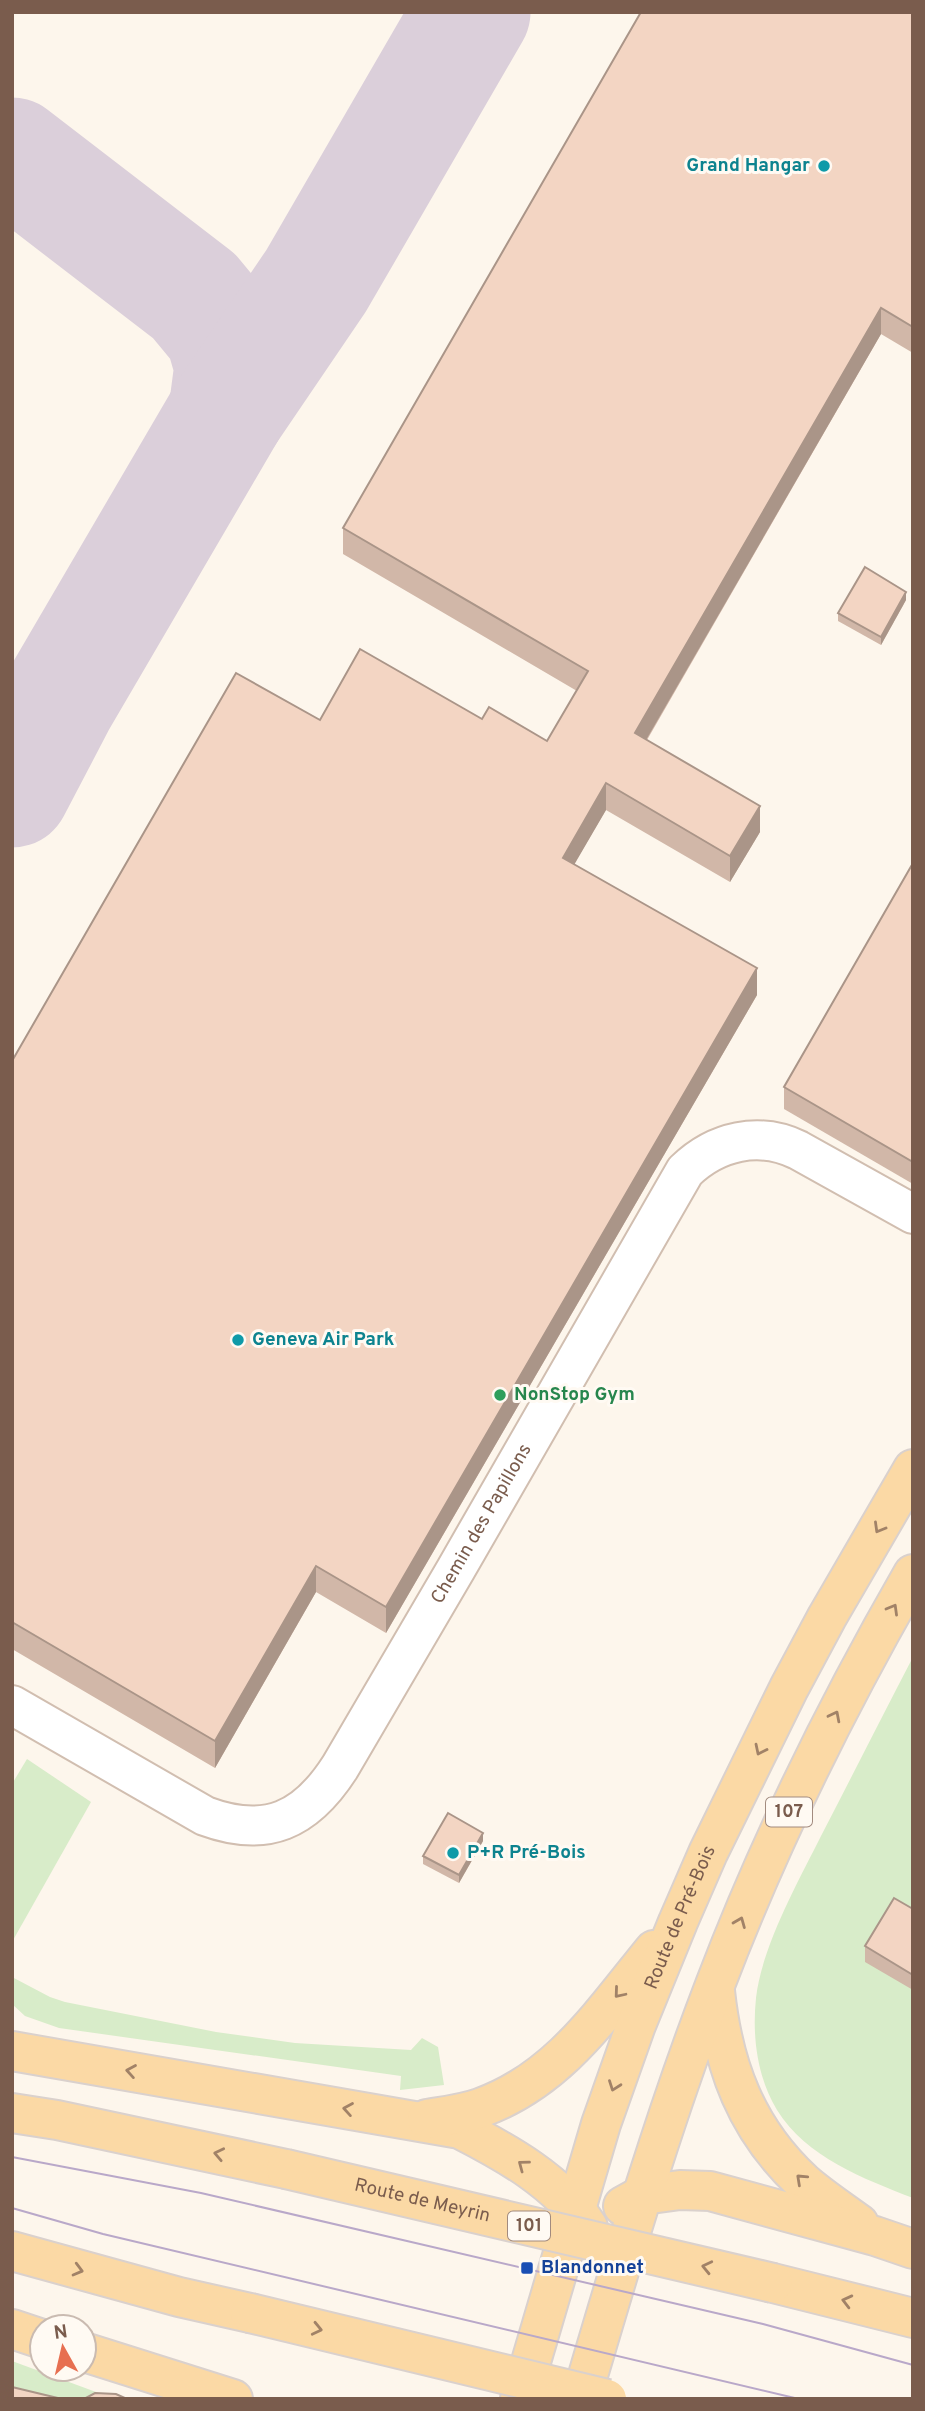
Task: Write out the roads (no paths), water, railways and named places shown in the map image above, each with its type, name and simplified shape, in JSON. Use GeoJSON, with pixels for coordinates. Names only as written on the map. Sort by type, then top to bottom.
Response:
{"type":"FeatureCollection","features":[{"type":"Feature","properties":{"kind":"main road","name":"Route de Pré-Bois"},"geometry":{"type":"LineString","coordinates":[[520,2399],[552,2290],[583,2219],[613,2090],[678,1922],[708,1853],[789,1688],[913,1469]]}},
{"type":"Feature","properties":{"kind":"main road","name":"107"},"geometry":{"type":"LineString","coordinates":[[601,2331],[643,2195],[714,1986],[760,1875],[813,1760],[867,1654],[913,1574]]}},
{"type":"Feature","properties":{"kind":"main road"},"geometry":{"type":"LineString","coordinates":[[416,2120],[461,2114],[528,2085],[572,2050],[678,1922]]}},
{"type":"Feature","properties":{"kind":"main road"},"geometry":{"type":"LineString","coordinates":[[714,1986],[718,2024],[728,2066],[760,2135],[804,2183],[875,2236]]}},
{"type":"Feature","properties":{"kind":"main road"},"geometry":{"type":"LineString","coordinates":[[12,2051],[460,2129],[515,2159],[583,2219],[599,2255],[607,2287],[601,2331],[566,2397]]}},
{"type":"Feature","properties":{"kind":"main road","name":"Route de Meyrin"},"geometry":{"type":"LineString","coordinates":[[12,2112],[286,2169],[913,2318]]}},
{"type":"Feature","properties":{"kind":"main road"},"geometry":{"type":"LineString","coordinates":[[583,2219],[614,2211],[643,2195],[680,2190],[710,2191],[913,2249]]}},
{"type":"Feature","properties":{"kind":"main road"},"geometry":{"type":"LineString","coordinates":[[12,2251],[179,2297],[607,2399]]}},
{"type":"Feature","properties":{"kind":"main road"},"geometry":{"type":"LineString","coordinates":[[552,2290],[546,2328],[550,2356],[566,2397]]}},
{"type":"Feature","properties":{"kind":"main road"},"geometry":{"type":"LineString","coordinates":[[98,2356],[233,2399]]}},
{"type":"Feature","properties":{"kind":"street","name":"Chemin des Papillons"},"geometry":{"type":"LineString","coordinates":[[12,1705],[213,1819],[235,1824],[259,1825],[298,1813],[325,1790],[340,1767],[685,1171],[717,1149],[765,1139],[799,1150],[913,1214]]}},
{"type":"Feature","properties":{"kind":"tram line"},"geometry":{"type":"LineString","coordinates":[[12,2157],[201,2193],[763,2324],[913,2365]]}},
{"type":"Feature","properties":{"kind":"tram line"},"geometry":{"type":"LineString","coordinates":[[12,2208],[103,2234],[799,2399]]}},
{"type":"Feature","properties":{"kind":"place","name":"Grand Hangar"},"geometry":{"type":"Point","coordinates":[824,166]}},
{"type":"Feature","properties":{"kind":"place","name":"Geneva Air Park"},"geometry":{"type":"Point","coordinates":[238,1340]}},
{"type":"Feature","properties":{"kind":"place","name":"NonStop Gym"},"geometry":{"type":"Point","coordinates":[500,1395]}},
{"type":"Feature","properties":{"kind":"place","name":"P+R Pré-Bois"},"geometry":{"type":"Point","coordinates":[453,1853]}},
{"type":"Feature","properties":{"kind":"place","name":"Blandonnet"},"geometry":{"type":"Point","coordinates":[527,2268]}}]}
